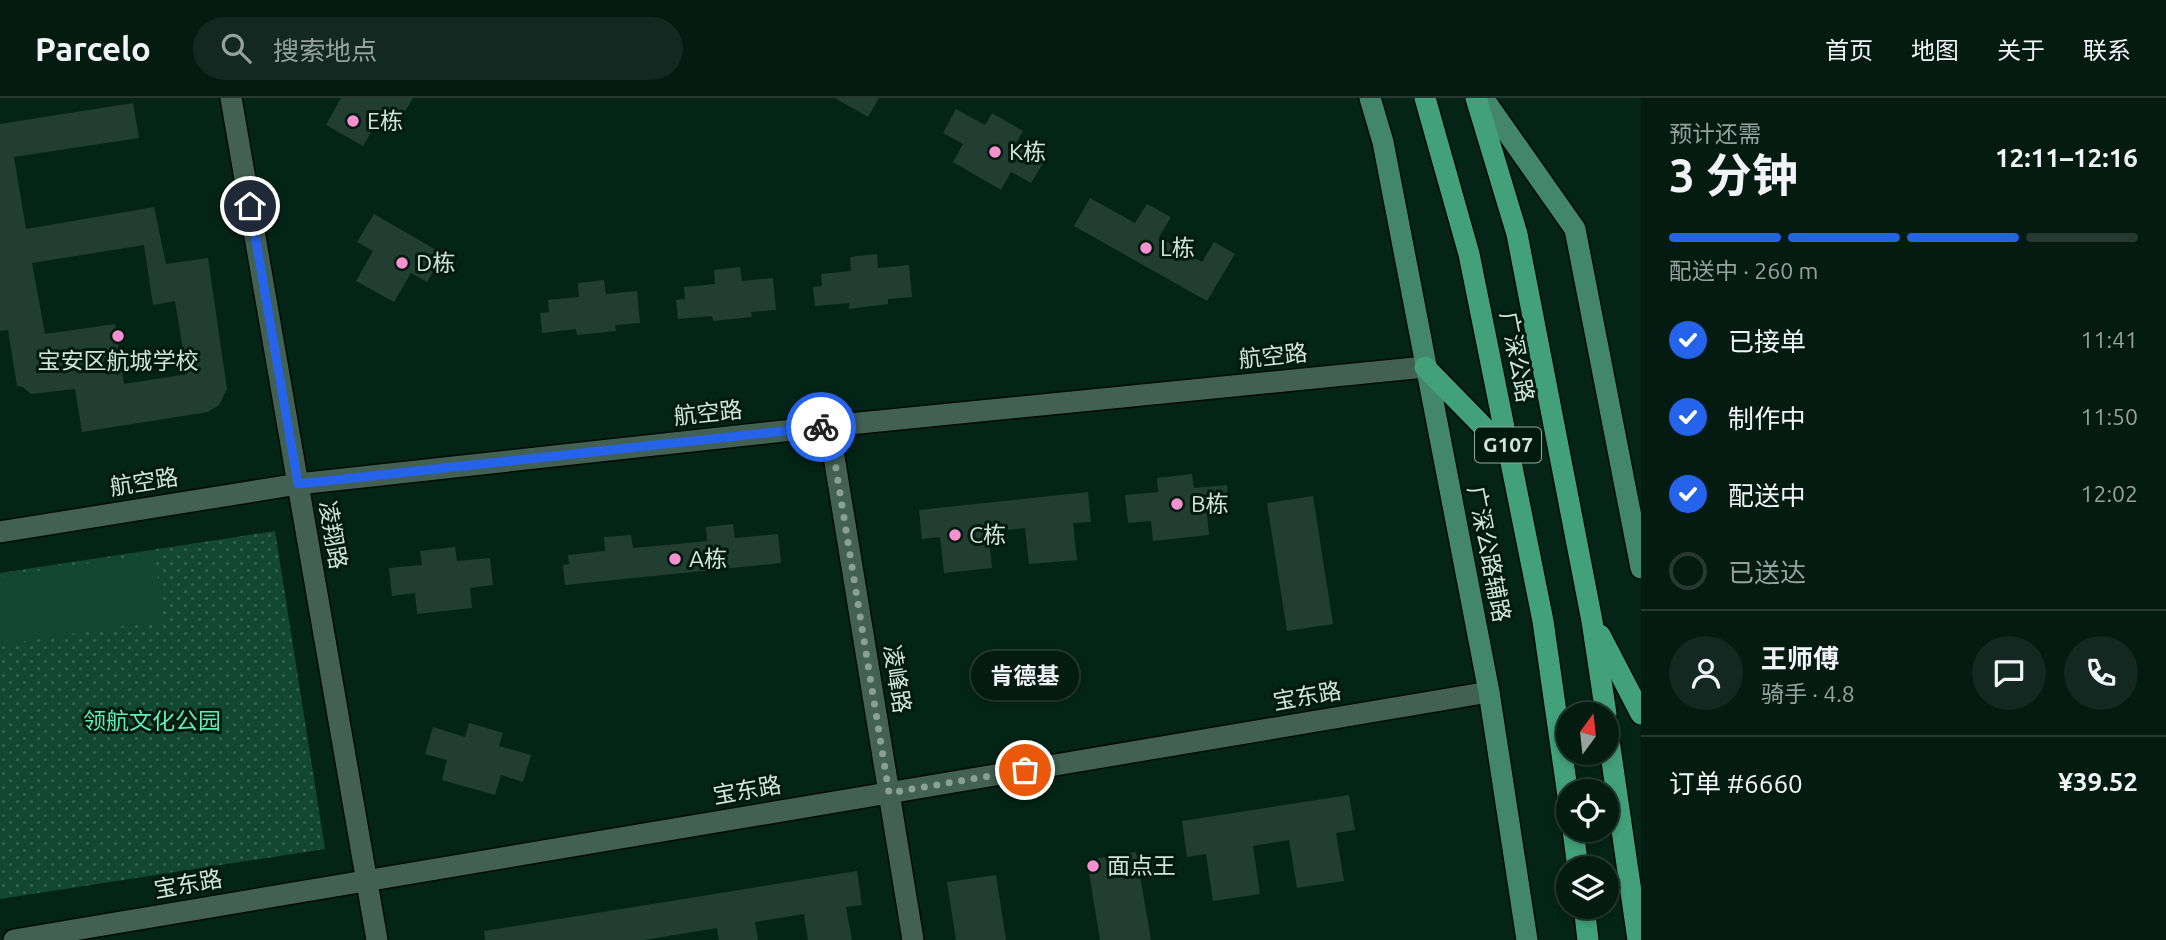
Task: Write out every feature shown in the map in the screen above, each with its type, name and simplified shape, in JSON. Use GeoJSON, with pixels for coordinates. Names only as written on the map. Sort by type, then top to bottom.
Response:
{"type":"FeatureCollection","features":[{"type":"Feature","properties":{"kind":"highway","name":"广深公路"},"geometry":{"type":"LineString","coordinates":[[1425,98],[1469,254],[1543,621],[1566,779]]}},
{"type":"Feature","properties":{"kind":"highway","name":"广深公路"},"geometry":{"type":"LineString","coordinates":[[1476,98],[1517,234],[1592,621],[1604,702]]}},
{"type":"Feature","properties":{"kind":"highway"},"geometry":{"type":"LineString","coordinates":[[1425,367],[1510,454]]}},
{"type":"Feature","properties":{"kind":"highway"},"geometry":{"type":"LineString","coordinates":[[1592,621],[1641,714]]}},
{"type":"Feature","properties":{"kind":"highway"},"geometry":{"type":"LineString","coordinates":[[1613,765],[1638,936]]}},
{"type":"Feature","properties":{"kind":"highway"},"geometry":{"type":"LineString","coordinates":[[1586,919],[1588,940]]}},
{"type":"Feature","properties":{"kind":"main road","name":"广深公路辅路"},"geometry":{"type":"LineString","coordinates":[[1370,98],[1383,142],[1489,692],[1527,940]]}},
{"type":"Feature","properties":{"kind":"main road"},"geometry":{"type":"LineString","coordinates":[[1483,98],[1576,229],[1641,568]]}},
{"type":"Feature","properties":{"kind":"street","name":"凌翔路"},"geometry":{"type":"LineString","coordinates":[[231,98],[377,940]]}},
{"type":"Feature","properties":{"kind":"street","name":"航空路"},"geometry":{"type":"LineString","coordinates":[[0,531],[298,484],[829,426],[1425,367]]}},
{"type":"Feature","properties":{"kind":"street","name":"凌峰路"},"geometry":{"type":"LineString","coordinates":[[829,426],[913,940]]}},
{"type":"Feature","properties":{"kind":"street","name":"宝东路"},"geometry":{"type":"LineString","coordinates":[[14,940],[1489,692]]}},
{"type":"Feature","properties":{"kind":"green space","name":"领航文化公园"},"geometry":{"type":"Polygon","coordinates":[[[275,531],[325,849],[0,899],[0,573],[275,531]]]}},
{"type":"Feature","properties":{"kind":"green space"},"geometry":{"type":"Polygon","coordinates":[[[154,553],[164,620],[3,644],[0,624],[0,577],[154,553]]]}},
{"type":"Feature","properties":{"kind":"building","name":"E栋"},"geometry":{"type":"Polygon","coordinates":[[[341,98],[413,98],[396,126],[380,117],[363,146],[326,125],[341,98]]]}},
{"type":"Feature","properties":{"kind":"building"},"geometry":{"type":"Polygon","coordinates":[[[835,98],[879,98],[868,117],[835,98]]]}},
{"type":"Feature","properties":{"kind":"building"},"geometry":{"type":"Polygon","coordinates":[[[133,103],[139,138],[14,157],[26,229],[154,207],[166,264],[208,258],[227,389],[219,405],[208,412],[82,432],[75,389],[31,394],[23,387],[17,386],[8,330],[0,331],[0,124],[133,103]],[[144,245],[32,263],[45,334],[115,324],[124,384],[187,374],[175,301],[153,305],[144,245]]]}},
{"type":"Feature","properties":{"kind":"building","name":"K栋"},"geometry":{"type":"Polygon","coordinates":[[[956,109],[985,125],[992,113],[1023,131],[1016,143],[1045,160],[1031,183],[1011,172],[1001,190],[953,162],[963,144],[943,133],[956,109]]]}},
{"type":"Feature","properties":{"kind":"building","name":"L栋"},"geometry":{"type":"Polygon","coordinates":[[[1090,198],[1135,223],[1147,204],[1171,217],[1159,237],[1202,262],[1214,242],[1235,254],[1207,301],[1074,226],[1090,198]]]}},
{"type":"Feature","properties":{"kind":"building","name":"D栋"},"geometry":{"type":"Polygon","coordinates":[[[374,214],[443,254],[427,282],[411,273],[394,302],[356,281],[373,251],[357,242],[374,214]]]}},
{"type":"Feature","properties":{"kind":"building"},"geometry":{"type":"Polygon","coordinates":[[[877,254],[878,268],[909,265],[912,297],[888,299],[888,304],[849,309],[849,303],[815,306],[813,287],[822,286],[821,274],[851,271],[850,257],[877,254]]]}},
{"type":"Feature","properties":{"kind":"building"},"geometry":{"type":"Polygon","coordinates":[[[740,267],[742,281],[773,278],[776,310],[751,312],[752,317],[713,321],[712,316],[678,319],[676,300],[685,299],[684,287],[715,284],[714,270],[740,267]]]}},
{"type":"Feature","properties":{"kind":"building"},"geometry":{"type":"Polygon","coordinates":[[[604,280],[606,294],[637,291],[640,323],[615,325],[616,331],[577,335],[576,329],[542,333],[540,313],[549,312],[548,300],[579,297],[578,283],[604,280]]]}},
{"type":"Feature","properties":{"kind":"building","name":"B栋"},"geometry":{"type":"Polygon","coordinates":[[[1192,474],[1194,488],[1227,485],[1229,513],[1207,515],[1209,535],[1153,541],[1151,521],[1128,523],[1125,495],[1158,492],[1157,478],[1192,474]]]}},
{"type":"Feature","properties":{"kind":"building","name":"C栋"},"geometry":{"type":"Polygon","coordinates":[[[1088,492],[1091,522],[1073,523],[1077,560],[1029,564],[1025,528],[988,532],[992,568],[944,573],[940,537],[922,539],[919,510],[1088,492]]]}},
{"type":"Feature","properties":{"kind":"building"},"geometry":{"type":"Polygon","coordinates":[[[1313,496],[1333,624],[1287,631],[1267,503],[1313,496]]]}},
{"type":"Feature","properties":{"kind":"building","name":"A栋"},"geometry":{"type":"Polygon","coordinates":[[[733,524],[735,538],[778,534],[781,563],[565,585],[563,565],[569,564],[568,555],[605,551],[604,537],[631,535],[633,548],[707,541],[706,527],[733,524]]]}},
{"type":"Feature","properties":{"kind":"building"},"geometry":{"type":"Polygon","coordinates":[[[455,547],[457,561],[490,558],[493,585],[470,588],[472,608],[417,614],[415,593],[392,596],[389,568],[422,565],[420,551],[455,547]]]}},
{"type":"Feature","properties":{"kind":"building"},"geometry":{"type":"Polygon","coordinates":[[[469,723],[503,733],[499,746],[531,755],[523,782],[501,775],[495,795],[442,780],[447,760],[425,754],[433,727],[465,737],[469,723]]]}},
{"type":"Feature","properties":{"kind":"building"},"geometry":{"type":"Polygon","coordinates":[[[1349,795],[1355,830],[1336,833],[1344,881],[1297,888],[1289,840],[1253,846],[1260,894],[1213,901],[1206,854],[1187,857],[1182,821],[1349,795]]]}},
{"type":"Feature","properties":{"kind":"building"},"geometry":{"type":"Polygon","coordinates":[[[1136,852],[1151,940],[1100,940],[1087,860],[1136,852]]]}},
{"type":"Feature","properties":{"kind":"building"},"geometry":{"type":"Polygon","coordinates":[[[857,871],[862,905],[846,907],[852,940],[808,940],[804,914],[755,922],[758,940],[719,940],[717,928],[644,940],[485,940],[484,931],[857,871]]]}},
{"type":"Feature","properties":{"kind":"building"},"geometry":{"type":"Polygon","coordinates":[[[996,875],[1006,940],[956,940],[947,882],[996,875]]]}},
{"type":"Feature","properties":{"kind":"way so far"},"geometry":{"type":"LineString","coordinates":[[821,427],[829,426],[889,793],[1025,770]]}},
{"type":"Feature","properties":{"kind":"place","name":"E栋"},"geometry":{"type":"Point","coordinates":[353,121]}},
{"type":"Feature","properties":{"kind":"place","name":"K栋"},"geometry":{"type":"Point","coordinates":[995,152]}},
{"type":"Feature","properties":{"kind":"place","name":"L栋"},"geometry":{"type":"Point","coordinates":[1146,248]}},
{"type":"Feature","properties":{"kind":"place","name":"D栋"},"geometry":{"type":"Point","coordinates":[402,263]}},
{"type":"Feature","properties":{"kind":"place","name":"宝安区航城学校"},"geometry":{"type":"Point","coordinates":[118,336]}},
{"type":"Feature","properties":{"kind":"place","name":"B栋"},"geometry":{"type":"Point","coordinates":[1177,504]}},
{"type":"Feature","properties":{"kind":"place","name":"C栋"},"geometry":{"type":"Point","coordinates":[955,535]}},
{"type":"Feature","properties":{"kind":"place","name":"A栋"},"geometry":{"type":"Point","coordinates":[675,559]}},
{"type":"Feature","properties":{"kind":"place","name":"肯德基"},"geometry":{"type":"Point","coordinates":[1025,770]}},
{"type":"Feature","properties":{"kind":"place","name":"面点王"},"geometry":{"type":"Point","coordinates":[1093,866]}},
{"type":"Feature","properties":{"kind":"route"},"geometry":{"type":"LineString","coordinates":[[250,206],[298,484],[821,427]]}}]}
